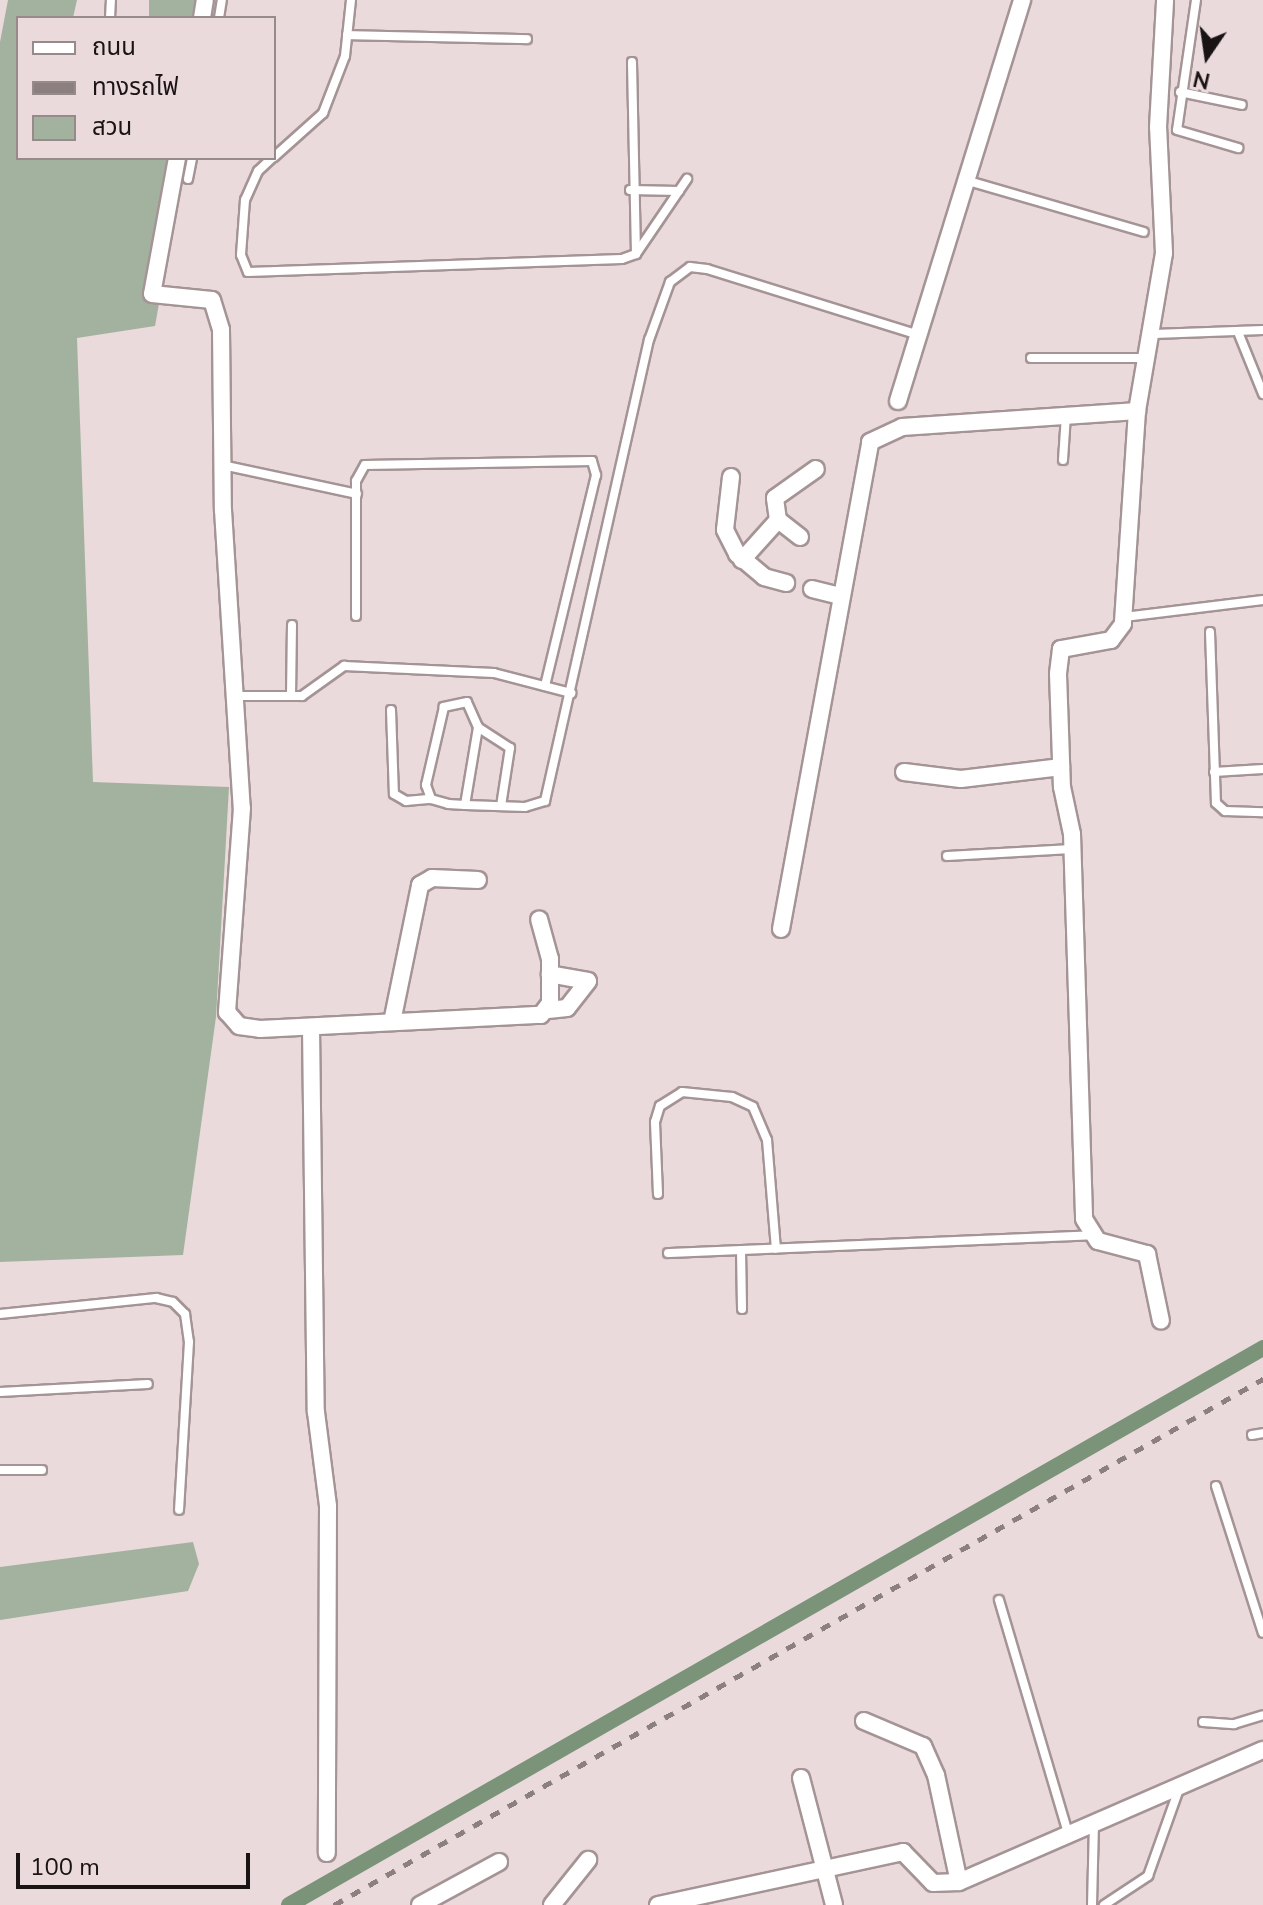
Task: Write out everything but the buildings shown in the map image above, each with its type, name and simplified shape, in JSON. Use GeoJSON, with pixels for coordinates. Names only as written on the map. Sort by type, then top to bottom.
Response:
{"type":"FeatureCollection","features":[{"type":"Feature","properties":{"kind":"street"},"geometry":{"type":"LineString","coordinates":[[898,401],[916,334],[1022,0]]}},
{"type":"Feature","properties":{"kind":"street"},"geometry":{"type":"LineString","coordinates":[[1161,1321],[1147,1254],[1089,1235],[1072,849],[1061,767],[1061,649],[1111,640],[1124,617],[1137,411],[1154,334],[1164,253],[1158,127],[1165,0]]}},
{"type":"Feature","properties":{"kind":"street"},"geometry":{"type":"LineString","coordinates":[[177,160],[152,294],[204,297],[218,308],[222,465],[242,808],[227,1012],[231,1021],[248,1028],[521,1018],[567,1008],[588,981],[550,974]]}},
{"type":"Feature","properties":{"kind":"street"},"geometry":{"type":"LineString","coordinates":[[781,929],[870,442],[902,427],[1137,411]]}},
{"type":"Feature","properties":{"kind":"street"},"geometry":{"type":"LineString","coordinates":[[800,537],[778,520],[773,507],[781,489],[816,469]]}},
{"type":"Feature","properties":{"kind":"street"},"geometry":{"type":"LineString","coordinates":[[731,477],[725,530],[742,560],[764,577],[786,583]]}},
{"type":"Feature","properties":{"kind":"street"},"geometry":{"type":"LineString","coordinates":[[742,560],[778,520]]}},
{"type":"Feature","properties":{"kind":"street"},"geometry":{"type":"LineString","coordinates":[[812,589],[840,596]]}},
{"type":"Feature","properties":{"kind":"street"},"geometry":{"type":"LineString","coordinates":[[904,772],[961,779],[1061,767]]}},
{"type":"Feature","properties":{"kind":"street"},"geometry":{"type":"LineString","coordinates":[[392,1022],[420,885],[432,878],[478,880]]}},
{"type":"Feature","properties":{"kind":"street"},"geometry":{"type":"LineString","coordinates":[[539,919],[550,974],[548,1010]]}},
{"type":"Feature","properties":{"kind":"street"},"geometry":{"type":"LineString","coordinates":[[311,1027],[316,1412],[328,1506],[327,1853]]}},
{"type":"Feature","properties":{"kind":"street"},"geometry":{"type":"LineString","coordinates":[[864,1721],[923,1746],[936,1775],[959,1882]]}},
{"type":"Feature","properties":{"kind":"street"},"geometry":{"type":"LineString","coordinates":[[658,1905],[824,1865],[903,1852],[933,1883],[959,1882],[1182,1782],[1263,1750]]}},
{"type":"Feature","properties":{"kind":"street"},"geometry":{"type":"LineString","coordinates":[[801,1778],[834,1905]]}},
{"type":"Feature","properties":{"kind":"street"},"geometry":{"type":"LineString","coordinates":[[552,1905],[588,1860]]}},
{"type":"Feature","properties":{"kind":"street"},"geometry":{"type":"LineString","coordinates":[[420,1905],[499,1862]]}},
{"type":"Feature","properties":{"kind":"lane"},"geometry":{"type":"LineString","coordinates":[[276,154],[323,113],[347,35],[351,0]]}},
{"type":"Feature","properties":{"kind":"lane"},"geometry":{"type":"LineString","coordinates":[[1196,0],[1180,92],[1177,130],[1238,148]]}},
{"type":"Feature","properties":{"kind":"lane"},"geometry":{"type":"LineString","coordinates":[[347,35],[527,39]]}},
{"type":"Feature","properties":{"kind":"lane"},"geometry":{"type":"LineString","coordinates":[[632,62],[630,190],[636,254]]}},
{"type":"Feature","properties":{"kind":"lane"},"geometry":{"type":"LineString","coordinates":[[1180,92],[1242,105]]}},
{"type":"Feature","properties":{"kind":"lane"},"geometry":{"type":"LineString","coordinates":[[188,179],[192,160]]}},
{"type":"Feature","properties":{"kind":"lane"},"geometry":{"type":"LineString","coordinates":[[270,160],[258,171],[245,200],[241,255],[248,272],[591,261],[636,254],[687,179]]}},
{"type":"Feature","properties":{"kind":"lane"},"geometry":{"type":"LineString","coordinates":[[965,180],[1144,232]]}},
{"type":"Feature","properties":{"kind":"lane"},"geometry":{"type":"LineString","coordinates":[[630,190],[679,191]]}},
{"type":"Feature","properties":{"kind":"lane"},"geometry":{"type":"LineString","coordinates":[[391,710],[394,794],[406,801],[431,799],[465,805],[501,806],[545,801],[649,340],[670,282],[690,267],[707,269],[916,334]]}},
{"type":"Feature","properties":{"kind":"lane"},"geometry":{"type":"LineString","coordinates":[[1154,334],[1263,330]]}},
{"type":"Feature","properties":{"kind":"lane"},"geometry":{"type":"LineString","coordinates":[[1238,332],[1263,394]]}},
{"type":"Feature","properties":{"kind":"lane"},"geometry":{"type":"LineString","coordinates":[[1031,358],[1149,358]]}},
{"type":"Feature","properties":{"kind":"lane"},"geometry":{"type":"LineString","coordinates":[[1063,460],[1066,414]]}},
{"type":"Feature","properties":{"kind":"lane"},"geometry":{"type":"LineString","coordinates":[[356,616],[359,472],[377,462],[582,460],[597,466],[545,686]]}},
{"type":"Feature","properties":{"kind":"lane"},"geometry":{"type":"LineString","coordinates":[[222,465],[357,494]]}},
{"type":"Feature","properties":{"kind":"lane"},"geometry":{"type":"LineString","coordinates":[[1124,617],[1263,600]]}},
{"type":"Feature","properties":{"kind":"lane"},"geometry":{"type":"LineString","coordinates":[[291,696],[292,625]]}},
{"type":"Feature","properties":{"kind":"lane"},"geometry":{"type":"LineString","coordinates":[[1210,632],[1214,772],[1220,808],[1263,812]]}},
{"type":"Feature","properties":{"kind":"lane"},"geometry":{"type":"LineString","coordinates":[[234,696],[308,694],[344,666],[468,671],[571,693]]}},
{"type":"Feature","properties":{"kind":"lane"},"geometry":{"type":"LineString","coordinates":[[431,799],[426,785],[444,707],[467,702],[478,727],[510,748],[501,806]]}},
{"type":"Feature","properties":{"kind":"lane"},"geometry":{"type":"LineString","coordinates":[[465,805],[478,727]]}},
{"type":"Feature","properties":{"kind":"lane"},"geometry":{"type":"LineString","coordinates":[[1214,772],[1263,769]]}},
{"type":"Feature","properties":{"kind":"lane"},"geometry":{"type":"LineString","coordinates":[[947,856],[1072,849]]}},
{"type":"Feature","properties":{"kind":"lane"},"geometry":{"type":"LineString","coordinates":[[658,1194],[655,1122],[660,1106],[682,1092],[732,1097],[753,1107],[767,1140],[776,1249]]}},
{"type":"Feature","properties":{"kind":"lane"},"geometry":{"type":"LineString","coordinates":[[668,1253],[1089,1235]]}},
{"type":"Feature","properties":{"kind":"lane"},"geometry":{"type":"LineString","coordinates":[[741,1250],[742,1309]]}},
{"type":"Feature","properties":{"kind":"lane"},"geometry":{"type":"LineString","coordinates":[[0,1314],[156,1298],[173,1302],[185,1314],[189,1342],[179,1510]]}},
{"type":"Feature","properties":{"kind":"lane"},"geometry":{"type":"LineString","coordinates":[[0,1392],[148,1384]]}},
{"type":"Feature","properties":{"kind":"lane"},"geometry":{"type":"LineString","coordinates":[[1252,1435],[1263,1433]]}},
{"type":"Feature","properties":{"kind":"lane"},"geometry":{"type":"LineString","coordinates":[[0,1470],[42,1470]]}},
{"type":"Feature","properties":{"kind":"lane"},"geometry":{"type":"LineString","coordinates":[[1216,1486],[1263,1633]]}},
{"type":"Feature","properties":{"kind":"lane"},"geometry":{"type":"LineString","coordinates":[[999,1600],[1068,1833]]}},
{"type":"Feature","properties":{"kind":"lane"},"geometry":{"type":"LineString","coordinates":[[1203,1722],[1234,1724],[1263,1715]]}},
{"type":"Feature","properties":{"kind":"lane"},"geometry":{"type":"LineString","coordinates":[[1104,1905],[1148,1876],[1182,1782]]}},
{"type":"Feature","properties":{"kind":"lane"},"geometry":{"type":"LineString","coordinates":[[1092,1905],[1095,1820]]}},
{"type":"Feature","properties":{"kind":"green space"},"geometry":{"type":"Polygon","coordinates":[[[8,0],[77,0],[73,16],[16,16],[16,160],[185,160],[155,326],[77,338],[93,782],[229,787],[216,1017],[183,1255],[0,1262],[0,42],[8,0]]]}},
{"type":"Feature","properties":{"kind":"green space"},"geometry":{"type":"Polygon","coordinates":[[[149,0],[213,0],[213,16],[149,16],[149,0]]]}},
{"type":"Feature","properties":{"kind":"green space"},"geometry":{"type":"Polygon","coordinates":[[[193,1542],[199,1564],[188,1591],[0,1620],[0,1567],[193,1542]]]}},
{"type":"Feature","properties":{"kind":"waterway"},"geometry":{"type":"LineString","coordinates":[[289,1905],[1263,1348]]}},
{"type":"Feature","properties":{"kind":"railway"},"geometry":{"type":"LineString","coordinates":[[334,1905],[1263,1379]]}}]}
